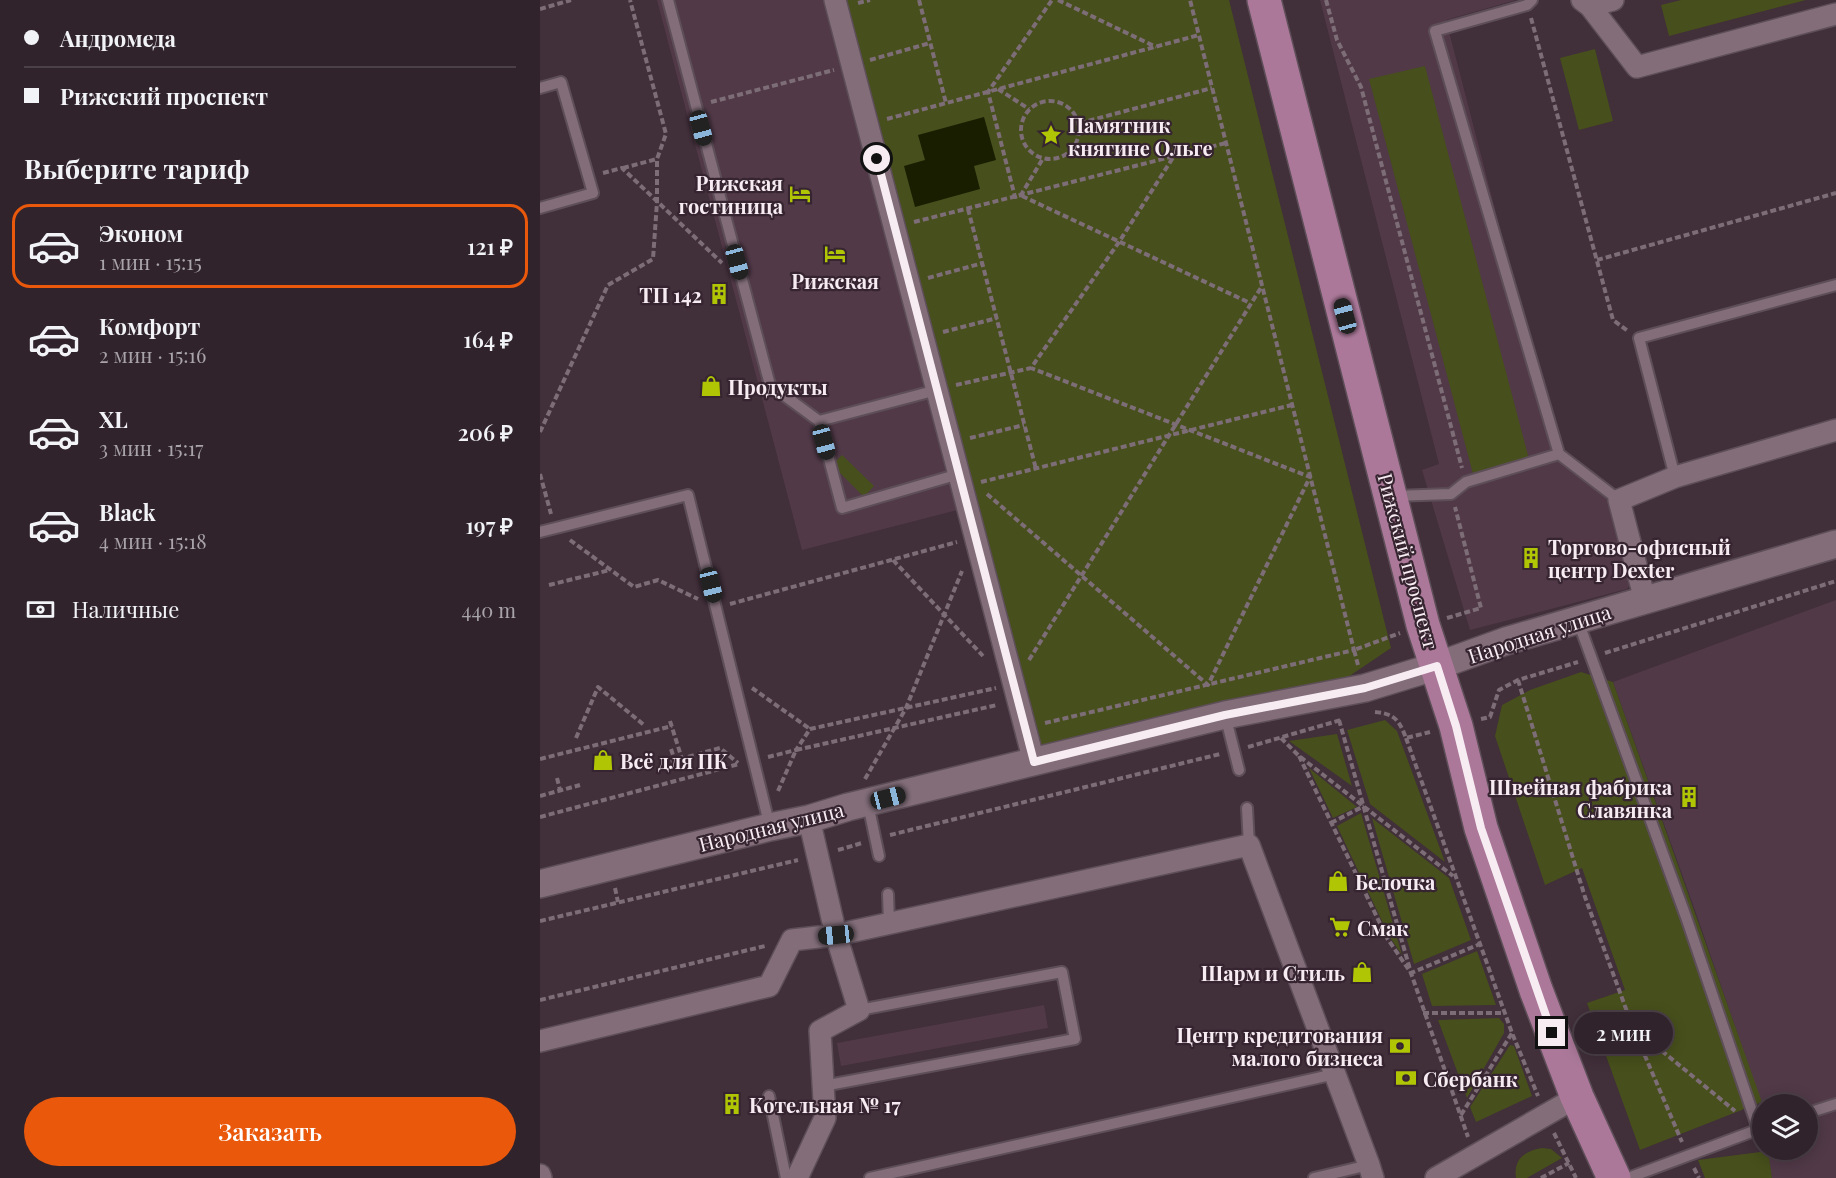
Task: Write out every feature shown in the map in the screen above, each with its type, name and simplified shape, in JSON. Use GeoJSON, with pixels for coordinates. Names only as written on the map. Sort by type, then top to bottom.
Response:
{"type":"FeatureCollection","features":[{"type":"Feature","properties":{"kind":"main road","name":"Рижский проспект"},"geometry":{"type":"LineString","coordinates":[[1264,0],[1424,625],[1456,726],[1481,828],[1536,990],[1577,1097],[1614,1178]]}},
{"type":"Feature","properties":{"kind":"street"},"geometry":{"type":"LineString","coordinates":[[1586,3],[1613,0]]}},
{"type":"Feature","properties":{"kind":"street"},"geometry":{"type":"LineString","coordinates":[[843,3],[852,65],[967,479],[975,537],[1013,690],[1034,762]]}},
{"type":"Feature","properties":{"kind":"street"},"geometry":{"type":"LineString","coordinates":[[1586,3],[1637,67],[1836,14]]}},
{"type":"Feature","properties":{"kind":"street"},"geometry":{"type":"LineString","coordinates":[[1645,600],[1619,500],[1675,477],[1836,430]]}},
{"type":"Feature","properties":{"kind":"street","name":"Народная улица"},"geometry":{"type":"LineString","coordinates":[[540,884],[769,822],[810,819],[866,791],[1034,762],[1225,715],[1365,688],[1437,666],[1506,641],[1836,544]]}},
{"type":"Feature","properties":{"kind":"street"},"geometry":{"type":"LineString","coordinates":[[797,1178],[825,1118],[820,1031],[859,1010],[836,935],[810,819]]}},
{"type":"Feature","properties":{"kind":"street"},"geometry":{"type":"LineString","coordinates":[[540,1041],[769,986],[792,940],[836,935],[1249,845],[1371,1171]]}},
{"type":"Feature","properties":{"kind":"street"},"geometry":{"type":"LineString","coordinates":[[1436,1178],[1577,1097]]}},
{"type":"Feature","properties":{"kind":"lane"},"geometry":{"type":"LineString","coordinates":[[668,0],[692,71],[695,106],[770,385],[819,421],[842,508],[967,479]]}},
{"type":"Feature","properties":{"kind":"lane"},"geometry":{"type":"LineString","coordinates":[[1530,3],[1434,30],[1559,454],[1619,500]]}},
{"type":"Feature","properties":{"kind":"lane"},"geometry":{"type":"LineString","coordinates":[[540,88],[561,82],[592,193],[540,208]]}},
{"type":"Feature","properties":{"kind":"lane"},"geometry":{"type":"LineString","coordinates":[[1675,477],[1639,338],[1836,285]]}},
{"type":"Feature","properties":{"kind":"lane"},"geometry":{"type":"LineString","coordinates":[[819,421],[943,388]]}},
{"type":"Feature","properties":{"kind":"lane"},"geometry":{"type":"LineString","coordinates":[[1392,496],[1451,494],[1466,482],[1559,454]]}},
{"type":"Feature","properties":{"kind":"lane"},"geometry":{"type":"LineString","coordinates":[[540,532],[688,495],[769,822]]}},
{"type":"Feature","properties":{"kind":"lane"},"geometry":{"type":"LineString","coordinates":[[1578,621],[1752,1105]]}},
{"type":"Feature","properties":{"kind":"lane"},"geometry":{"type":"LineString","coordinates":[[1225,715],[1239,770]]}},
{"type":"Feature","properties":{"kind":"lane"},"geometry":{"type":"LineString","coordinates":[[866,791],[879,856]]}},
{"type":"Feature","properties":{"kind":"lane"},"geometry":{"type":"LineString","coordinates":[[1246,808],[1249,845]]}},
{"type":"Feature","properties":{"kind":"lane"},"geometry":{"type":"LineString","coordinates":[[888,894],[890,923]]}},
{"type":"Feature","properties":{"kind":"lane"},"geometry":{"type":"LineString","coordinates":[[823,1086],[1075,1039],[1062,972],[859,1010]]}},
{"type":"Feature","properties":{"kind":"lane"},"geometry":{"type":"LineString","coordinates":[[870,1178],[1335,1074]]}},
{"type":"Feature","properties":{"kind":"lane"},"geometry":{"type":"LineString","coordinates":[[769,1096],[786,1178]]}},
{"type":"Feature","properties":{"kind":"lane"},"geometry":{"type":"LineString","coordinates":[[1818,1110],[1836,1104]]}},
{"type":"Feature","properties":{"kind":"lane"},"geometry":{"type":"LineString","coordinates":[[1628,1178],[1752,1131]]}},
{"type":"Feature","properties":{"kind":"lane"},"geometry":{"type":"LineString","coordinates":[[1314,1178],[1371,1171]]}},
{"type":"Feature","properties":{"kind":"path"},"geometry":{"type":"LineString","coordinates":[[540,9],[571,0]]}},
{"type":"Feature","properties":{"kind":"path"},"geometry":{"type":"LineString","coordinates":[[540,432],[608,285],[653,259],[657,159],[666,134],[630,0]]}},
{"type":"Feature","properties":{"kind":"path"},"geometry":{"type":"LineString","coordinates":[[843,3],[870,0]]}},
{"type":"Feature","properties":{"kind":"path"},"geometry":{"type":"LineString","coordinates":[[919,0],[946,103]]}},
{"type":"Feature","properties":{"kind":"path"},"geometry":{"type":"LineString","coordinates":[[1014,197],[988,92],[1052,0]]}},
{"type":"Feature","properties":{"kind":"path"},"geometry":{"type":"LineString","coordinates":[[1058,0],[1156,47]]}},
{"type":"Feature","properties":{"kind":"path"},"geometry":{"type":"LineString","coordinates":[[1190,0],[1365,688],[1373,712],[1388,713],[1401,724],[1504,1012],[1546,1116],[1576,1178]]}},
{"type":"Feature","properties":{"kind":"path"},"geometry":{"type":"LineString","coordinates":[[1326,0],[1337,40],[1361,87],[1466,482]]}},
{"type":"Feature","properties":{"kind":"path"},"geometry":{"type":"LineString","coordinates":[[1530,3],[1613,320],[1639,338]]}},
{"type":"Feature","properties":{"kind":"path"},"geometry":{"type":"LineString","coordinates":[[881,121],[1199,35]]}},
{"type":"Feature","properties":{"kind":"path"},"geometry":{"type":"LineString","coordinates":[[695,106],[930,43]]}},
{"type":"Feature","properties":{"kind":"path"},"geometry":{"type":"LineString","coordinates":[[1080,123],[1212,88]]}},
{"type":"Feature","properties":{"kind":"path"},"geometry":{"type":"LineString","coordinates":[[998,89],[1029,109]]}},
{"type":"Feature","properties":{"kind":"path"},"geometry":{"type":"LineString","coordinates":[[1048,100],[1068,106],[1080,123],[1078,144],[1063,159],[1042,160],[1028,152],[1021,138],[1021,122],[1029,109],[1048,100]]}},
{"type":"Feature","properties":{"kind":"path"},"geometry":{"type":"LineString","coordinates":[[908,224],[1226,143]]}},
{"type":"Feature","properties":{"kind":"path"},"geometry":{"type":"LineString","coordinates":[[1031,368],[1119,242],[1174,156]]}},
{"type":"Feature","properties":{"kind":"path"},"geometry":{"type":"LineString","coordinates":[[588,177],[657,159]]}},
{"type":"Feature","properties":{"kind":"path"},"geometry":{"type":"LineString","coordinates":[[1021,195],[1042,160]]}},
{"type":"Feature","properties":{"kind":"path"},"geometry":{"type":"LineString","coordinates":[[622,168],[743,284]]}},
{"type":"Feature","properties":{"kind":"path"},"geometry":{"type":"LineString","coordinates":[[1597,260],[1836,193]]}},
{"type":"Feature","properties":{"kind":"path"},"geometry":{"type":"LineString","coordinates":[[1021,195],[1250,303]]}},
{"type":"Feature","properties":{"kind":"path"},"geometry":{"type":"LineString","coordinates":[[968,209],[1036,469]]}},
{"type":"Feature","properties":{"kind":"path"},"geometry":{"type":"LineString","coordinates":[[922,280],[983,263]]}},
{"type":"Feature","properties":{"kind":"path"},"geometry":{"type":"LineString","coordinates":[[540,817],[754,760],[896,728],[1013,690],[1262,286]]}},
{"type":"Feature","properties":{"kind":"path"},"geometry":{"type":"LineString","coordinates":[[936,334],[997,318]]}},
{"type":"Feature","properties":{"kind":"path"},"geometry":{"type":"LineString","coordinates":[[943,388],[1031,368],[1310,477]]}},
{"type":"Feature","properties":{"kind":"path"},"geometry":{"type":"LineString","coordinates":[[967,479],[1036,469],[1292,405]]}},
{"type":"Feature","properties":{"kind":"path"},"geometry":{"type":"LineString","coordinates":[[963,439],[1024,425]]}},
{"type":"Feature","properties":{"kind":"path"},"geometry":{"type":"LineString","coordinates":[[540,474],[555,529],[634,587],[658,580],[716,608],[975,537]]}},
{"type":"Feature","properties":{"kind":"path"},"geometry":{"type":"LineString","coordinates":[[1208,685],[1310,477]]}},
{"type":"Feature","properties":{"kind":"path"},"geometry":{"type":"LineString","coordinates":[[984,492],[1208,685]]}},
{"type":"Feature","properties":{"kind":"path"},"geometry":{"type":"LineString","coordinates":[[1037,725],[1354,650],[1481,608],[1451,494]]}},
{"type":"Feature","properties":{"kind":"path"},"geometry":{"type":"LineString","coordinates":[[866,791],[906,708],[975,537]]}},
{"type":"Feature","properties":{"kind":"path"},"geometry":{"type":"LineString","coordinates":[[893,560],[945,613],[1013,690]]}},
{"type":"Feature","properties":{"kind":"path"},"geometry":{"type":"LineString","coordinates":[[549,585],[610,570]]}},
{"type":"Feature","properties":{"kind":"path"},"geometry":{"type":"LineString","coordinates":[[1406,738],[1490,717],[1499,690],[1518,680],[1836,580]]}},
{"type":"Feature","properties":{"kind":"path"},"geometry":{"type":"LineString","coordinates":[[732,674],[810,729]]}},
{"type":"Feature","properties":{"kind":"path"},"geometry":{"type":"LineString","coordinates":[[1518,680],[1585,897],[1633,1028],[1698,1178]]}},
{"type":"Feature","properties":{"kind":"path"},"geometry":{"type":"LineString","coordinates":[[576,738],[597,687],[644,725]]}},
{"type":"Feature","properties":{"kind":"path"},"geometry":{"type":"LineString","coordinates":[[769,822],[796,750],[810,729],[906,708],[1013,690]]}},
{"type":"Feature","properties":{"kind":"path"},"geometry":{"type":"LineString","coordinates":[[540,921],[818,856],[876,839],[1233,751],[1350,717]]}},
{"type":"Feature","properties":{"kind":"path"},"geometry":{"type":"LineString","coordinates":[[1339,720],[1410,973],[1474,1156]]}},
{"type":"Feature","properties":{"kind":"path"},"geometry":{"type":"LineString","coordinates":[[540,759],[671,723],[682,759]]}},
{"type":"Feature","properties":{"kind":"path"},"geometry":{"type":"LineString","coordinates":[[1281,738],[1299,756],[1455,878]]}},
{"type":"Feature","properties":{"kind":"path"},"geometry":{"type":"LineString","coordinates":[[662,764],[720,748],[739,765]]}},
{"type":"Feature","properties":{"kind":"path"},"geometry":{"type":"LineString","coordinates":[[671,749],[675,761]]}},
{"type":"Feature","properties":{"kind":"path"},"geometry":{"type":"LineString","coordinates":[[1299,756],[1387,938],[1410,973]]}},
{"type":"Feature","properties":{"kind":"path"},"geometry":{"type":"LineString","coordinates":[[557,778],[560,790]]}},
{"type":"Feature","properties":{"kind":"path"},"geometry":{"type":"LineString","coordinates":[[540,796],[580,785]]}},
{"type":"Feature","properties":{"kind":"path"},"geometry":{"type":"LineString","coordinates":[[1331,823],[1364,807]]}},
{"type":"Feature","properties":{"kind":"path"},"geometry":{"type":"LineString","coordinates":[[540,1000],[792,940]]}},
{"type":"Feature","properties":{"kind":"path"},"geometry":{"type":"LineString","coordinates":[[1410,973],[1480,944]]}},
{"type":"Feature","properties":{"kind":"path"},"geometry":{"type":"LineString","coordinates":[[1423,1013],[1504,1012]]}},
{"type":"Feature","properties":{"kind":"path"},"geometry":{"type":"LineString","coordinates":[[1633,1028],[1752,1122]]}},
{"type":"Feature","properties":{"kind":"path"},"geometry":{"type":"LineString","coordinates":[[1461,1116],[1512,1032]]}},
{"type":"Feature","properties":{"kind":"path"},"geometry":{"type":"LineString","coordinates":[[1541,1178],[1569,1163]]}},
{"type":"Feature","properties":{"kind":"shaded area"},"geometry":{"type":"Polygon","coordinates":[[[657,0],[841,0],[973,506],[802,550],[657,0]]]}},
{"type":"Feature","properties":{"kind":"shaded area"},"geometry":{"type":"Polygon","coordinates":[[[1320,0],[1516,0],[1446,20],[1561,464],[1615,503],[1634,580],[1627,589],[1470,630],[1422,470],[1439,464],[1320,0]]]}},
{"type":"Feature","properties":{"kind":"shaded area"},"geometry":{"type":"Polygon","coordinates":[[[984,117],[996,160],[974,166],[980,189],[915,207],[904,166],[925,160],[918,135],[984,117]]]}},
{"type":"Feature","properties":{"kind":"shaded area"},"geometry":{"type":"Polygon","coordinates":[[[1836,600],[1836,1178],[1772,1178],[1769,1160],[1818,1160],[1818,1094],[1758,1094],[1613,682],[1836,600]]]}},
{"type":"Feature","properties":{"kind":"shaded area"},"geometry":{"type":"Polygon","coordinates":[[[1044,1005],[1048,1028],[841,1066],[837,1043],[1044,1005]]]}},
{"type":"Feature","properties":{"kind":"green space"},"geometry":{"type":"Polygon","coordinates":[[[841,0],[1229,0],[1391,648],[1345,679],[1036,747],[841,0]]]}},
{"type":"Feature","properties":{"kind":"green space"},"geometry":{"type":"Polygon","coordinates":[[[1681,0],[1806,0],[1669,36],[1661,5],[1681,0]]]}},
{"type":"Feature","properties":{"kind":"green space"},"geometry":{"type":"Polygon","coordinates":[[[1595,49],[1613,121],[1579,130],[1560,58],[1595,49]]]}},
{"type":"Feature","properties":{"kind":"green space"},"geometry":{"type":"Polygon","coordinates":[[[1425,66],[1529,459],[1473,474],[1369,79],[1425,66]]]}},
{"type":"Feature","properties":{"kind":"green space"},"geometry":{"type":"Polygon","coordinates":[[[842,455],[874,486],[864,497],[832,465],[842,455]]]}},
{"type":"Feature","properties":{"kind":"green space"},"geometry":{"type":"Polygon","coordinates":[[[1581,672],[1613,682],[1759,1094],[1752,1094],[1752,1106],[1640,1150],[1587,1003],[1625,990],[1582,868],[1545,885],[1495,736],[1502,705],[1530,690],[1581,672]]]}},
{"type":"Feature","properties":{"kind":"green space"},"geometry":{"type":"Polygon","coordinates":[[[1385,720],[1397,731],[1445,862],[1370,804],[1347,730],[1385,720]]]}},
{"type":"Feature","properties":{"kind":"green space"},"geometry":{"type":"Polygon","coordinates":[[[1337,734],[1352,786],[1289,741],[1337,734]]]}},
{"type":"Feature","properties":{"kind":"green space"},"geometry":{"type":"Polygon","coordinates":[[[1309,768],[1357,807],[1333,818],[1309,768]]]}},
{"type":"Feature","properties":{"kind":"green space"},"geometry":{"type":"Polygon","coordinates":[[[1361,813],[1402,955],[1389,936],[1337,826],[1361,813]]]}},
{"type":"Feature","properties":{"kind":"green space"},"geometry":{"type":"Polygon","coordinates":[[[1372,818],[1449,878],[1471,940],[1414,964],[1372,818]]]}},
{"type":"Feature","properties":{"kind":"green space"},"geometry":{"type":"Polygon","coordinates":[[[1477,951],[1496,1005],[1432,1006],[1422,974],[1477,951]]]}},
{"type":"Feature","properties":{"kind":"green space"},"geometry":{"type":"Polygon","coordinates":[[[1499,1018],[1504,1024],[1504,1033],[1467,1098],[1438,1020],[1499,1018]]]}},
{"type":"Feature","properties":{"kind":"green space"},"geometry":{"type":"Polygon","coordinates":[[[1510,1045],[1514,1046],[1532,1096],[1476,1122],[1470,1107],[1510,1045]]]}},
{"type":"Feature","properties":{"kind":"green space"},"geometry":{"type":"Polygon","coordinates":[[[1542,1148],[1551,1149],[1562,1158],[1527,1178],[1516,1178],[1516,1166],[1521,1157],[1530,1151],[1542,1148]]]}},
{"type":"Feature","properties":{"kind":"green space"},"geometry":{"type":"Polygon","coordinates":[[[1752,1153],[1752,1160],[1769,1160],[1772,1178],[1705,1178],[1698,1160],[1752,1153]]]}},
{"type":"Feature","properties":{"kind":"place","name":"Памятник княгине Ольге"},"geometry":{"type":"Point","coordinates":[1051,135]}},
{"type":"Feature","properties":{"kind":"place","name":"Рижская гостиница"},"geometry":{"type":"Point","coordinates":[800,194]}},
{"type":"Feature","properties":{"kind":"place","name":"Рижская"},"geometry":{"type":"Point","coordinates":[835,254]}},
{"type":"Feature","properties":{"kind":"place","name":"ТП 142"},"geometry":{"type":"Point","coordinates":[719,294]}},
{"type":"Feature","properties":{"kind":"place","name":"Продукты"},"geometry":{"type":"Point","coordinates":[711,386]}},
{"type":"Feature","properties":{"kind":"place","name":"Торгово-офисный центр Dexter"},"geometry":{"type":"Point","coordinates":[1531,558]}},
{"type":"Feature","properties":{"kind":"place","name":"Всё для ПК"},"geometry":{"type":"Point","coordinates":[603,760]}},
{"type":"Feature","properties":{"kind":"place","name":"Швейная фабрика Славянка"},"geometry":{"type":"Point","coordinates":[1689,797]}},
{"type":"Feature","properties":{"kind":"place","name":"Белочка"},"geometry":{"type":"Point","coordinates":[1338,881]}},
{"type":"Feature","properties":{"kind":"place","name":"Смак"},"geometry":{"type":"Point","coordinates":[1340,927]}},
{"type":"Feature","properties":{"kind":"place","name":"Шарм и Стиль"},"geometry":{"type":"Point","coordinates":[1362,972]}},
{"type":"Feature","properties":{"kind":"place","name":"Центр кредитования малого бизнеса"},"geometry":{"type":"Point","coordinates":[1400,1046]}},
{"type":"Feature","properties":{"kind":"place","name":"Сбербанк"},"geometry":{"type":"Point","coordinates":[1406,1078]}},
{"type":"Feature","properties":{"kind":"place","name":"Котельная № 17"},"geometry":{"type":"Point","coordinates":[732,1104]}},
{"type":"Feature","properties":{"kind":"route"},"geometry":{"type":"LineString","coordinates":[[877,159],[1034,762],[1225,715],[1365,688],[1437,666],[1456,726],[1481,828],[1552,1033]]}}]}
